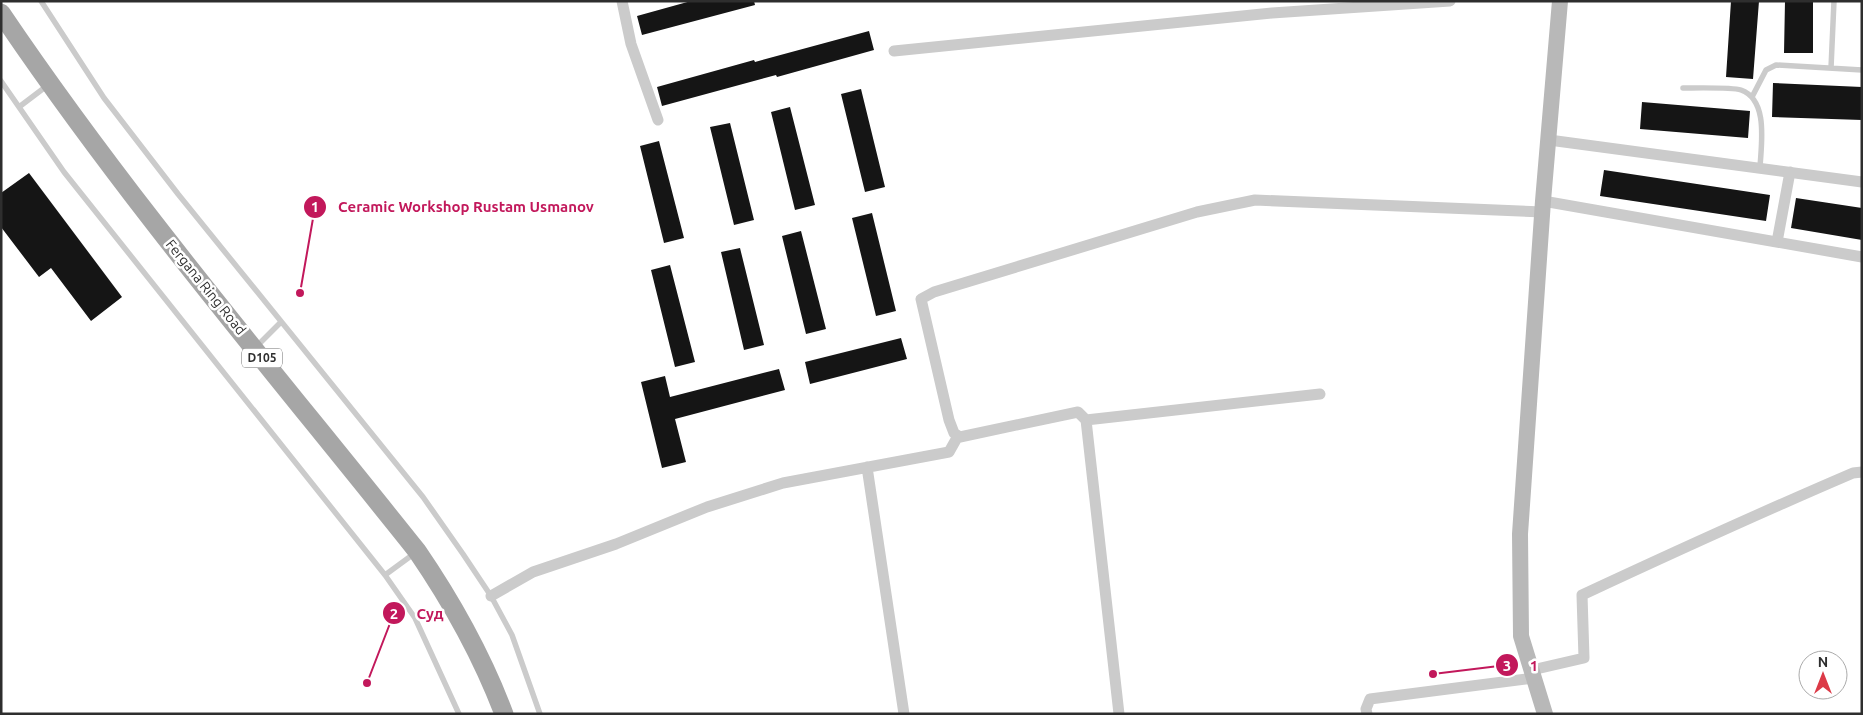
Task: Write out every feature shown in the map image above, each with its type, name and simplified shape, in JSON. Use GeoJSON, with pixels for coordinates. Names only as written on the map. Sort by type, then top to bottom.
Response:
{"type":"FeatureCollection","features":[{"type":"Feature","properties":{"kind":"main road","name":"Fergana Ring Road"},"geometry":{"type":"LineString","coordinates":[[1,13],[118,177],[417,551],[459,617],[484,666],[504,714]]}},
{"type":"Feature","properties":{"kind":"street"},"geometry":{"type":"LineString","coordinates":[[622,1],[631,44],[658,120]]}},
{"type":"Feature","properties":{"kind":"street"},"geometry":{"type":"LineString","coordinates":[[894,51],[1272,13],[1450,1]]}},
{"type":"Feature","properties":{"kind":"street"},"geometry":{"type":"LineString","coordinates":[[1545,714],[1521,636],[1520,534],[1543,207],[1560,1]]}},
{"type":"Feature","properties":{"kind":"street"},"geometry":{"type":"LineString","coordinates":[[1549,140],[1862,182]]}},
{"type":"Feature","properties":{"kind":"street"},"geometry":{"type":"LineString","coordinates":[[1777,242],[1790,172]]}},
{"type":"Feature","properties":{"kind":"street"},"geometry":{"type":"LineString","coordinates":[[1119,714],[1086,420],[1078,412],[960,438],[954,433],[950,420],[920,299],[934,292],[1198,212],[1255,200],[1543,207],[1777,242],[1862,257]]}},
{"type":"Feature","properties":{"kind":"street"},"geometry":{"type":"LineString","coordinates":[[1086,420],[1320,394]]}},
{"type":"Feature","properties":{"kind":"street"},"geometry":{"type":"LineString","coordinates":[[491,596],[533,572],[616,544],[707,507],[783,483],[949,452],[958,436]]}},
{"type":"Feature","properties":{"kind":"street"},"geometry":{"type":"LineString","coordinates":[[867,467],[904,714]]}},
{"type":"Feature","properties":{"kind":"street"},"geometry":{"type":"LineString","coordinates":[[1367,714],[1366,709],[1370,699],[1533,674],[1584,658],[1582,595],[1784,503],[1853,473],[1862,472]]}},
{"type":"Feature","properties":{"kind":"lane"},"geometry":{"type":"LineString","coordinates":[[41,1],[104,98],[178,194],[423,497],[491,596],[512,635],[540,714]]}},
{"type":"Feature","properties":{"kind":"lane"},"geometry":{"type":"LineString","coordinates":[[1832,68],[1834,1]]}},
{"type":"Feature","properties":{"kind":"lane"},"geometry":{"type":"LineString","coordinates":[[1752,96],[1766,70],[1776,65],[1862,70]]}},
{"type":"Feature","properties":{"kind":"lane"},"geometry":{"type":"LineString","coordinates":[[1,81],[64,172],[384,575],[415,618],[459,714]]}},
{"type":"Feature","properties":{"kind":"lane"},"geometry":{"type":"LineString","coordinates":[[19,107],[50,84]]}},
{"type":"Feature","properties":{"kind":"lane"},"geometry":{"type":"LineString","coordinates":[[1683,88],[1740,90],[1752,96],[1761,113],[1760,169]]}},
{"type":"Feature","properties":{"kind":"lane"},"geometry":{"type":"LineString","coordinates":[[255,348],[281,322]]}},
{"type":"Feature","properties":{"kind":"lane"},"geometry":{"type":"LineString","coordinates":[[384,575],[417,551]]}},
{"type":"Feature","properties":{"kind":"building"},"geometry":{"type":"Polygon","coordinates":[[[691,1],[754,1],[755,5],[642,35],[637,16],[691,1]]]}},
{"type":"Feature","properties":{"kind":"building"},"geometry":{"type":"Polygon","coordinates":[[[1731,1],[1759,1],[1753,79],[1726,77],[1731,1]]]}},
{"type":"Feature","properties":{"kind":"building"},"geometry":{"type":"Polygon","coordinates":[[[1785,1],[1813,1],[1813,53],[1784,53],[1785,1]]]}},
{"type":"Feature","properties":{"kind":"building"},"geometry":{"type":"Polygon","coordinates":[[[869,31],[874,50],[662,106],[657,87],[869,31]]]}},
{"type":"Feature","properties":{"kind":"building"},"geometry":{"type":"Polygon","coordinates":[[[1773,83],[1862,87],[1862,120],[1772,117],[1773,83]]]}},
{"type":"Feature","properties":{"kind":"building"},"geometry":{"type":"Polygon","coordinates":[[[861,89],[885,187],[865,192],[841,94],[861,89]]]}},
{"type":"Feature","properties":{"kind":"building"},"geometry":{"type":"Polygon","coordinates":[[[1642,102],[1750,111],[1748,138],[1640,129],[1642,102]]]}},
{"type":"Feature","properties":{"kind":"building"},"geometry":{"type":"Polygon","coordinates":[[[790,107],[815,205],[795,210],[771,112],[790,107]]]}},
{"type":"Feature","properties":{"kind":"building"},"geometry":{"type":"Polygon","coordinates":[[[730,123],[754,220],[734,225],[710,127],[730,123]]]}},
{"type":"Feature","properties":{"kind":"building"},"geometry":{"type":"Polygon","coordinates":[[[659,141],[684,238],[664,243],[640,146],[659,141]]]}},
{"type":"Feature","properties":{"kind":"building"},"geometry":{"type":"Polygon","coordinates":[[[1604,170],[1770,195],[1766,221],[1600,196],[1604,170]]]}},
{"type":"Feature","properties":{"kind":"building"},"geometry":{"type":"Polygon","coordinates":[[[29,173],[122,297],[91,321],[51,268],[39,277],[1,227],[1,193],[29,173]]]}},
{"type":"Feature","properties":{"kind":"building"},"geometry":{"type":"Polygon","coordinates":[[[1796,198],[1862,208],[1862,240],[1791,228],[1796,198]]]}},
{"type":"Feature","properties":{"kind":"building"},"geometry":{"type":"Polygon","coordinates":[[[872,213],[896,311],[876,316],[852,218],[872,213]]]}},
{"type":"Feature","properties":{"kind":"building"},"geometry":{"type":"Polygon","coordinates":[[[801,231],[826,329],[806,334],[782,236],[801,231]]]}},
{"type":"Feature","properties":{"kind":"building"},"geometry":{"type":"Polygon","coordinates":[[[740,248],[764,345],[744,350],[721,252],[740,248]]]}},
{"type":"Feature","properties":{"kind":"building"},"geometry":{"type":"Polygon","coordinates":[[[670,265],[695,362],[675,367],[651,270],[670,265]]]}},
{"type":"Feature","properties":{"kind":"building"},"geometry":{"type":"Polygon","coordinates":[[[901,338],[907,359],[810,384],[805,362],[901,338]]]}},
{"type":"Feature","properties":{"kind":"building"},"geometry":{"type":"Polygon","coordinates":[[[779,369],[785,390],[675,419],[686,462],[662,468],[641,382],[665,376],[670,397],[779,369]]]}},
{"type":"Feature","properties":{"kind":"place","name":"Ceramic Workshop Rustam Usmanov"},"geometry":{"type":"Point","coordinates":[300,293]}},
{"type":"Feature","properties":{"kind":"place","name":"1"},"geometry":{"type":"Point","coordinates":[1433,674]}},
{"type":"Feature","properties":{"kind":"place","name":"Суд"},"geometry":{"type":"Point","coordinates":[367,683]}}]}
